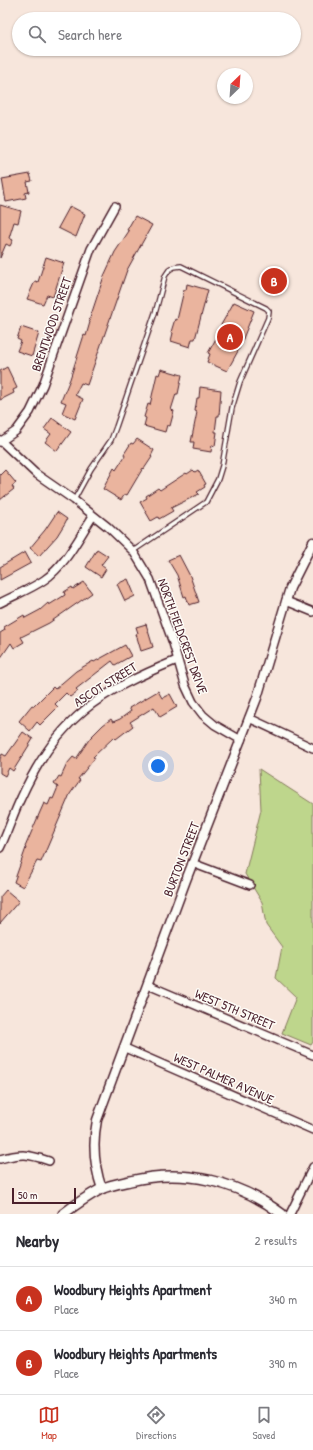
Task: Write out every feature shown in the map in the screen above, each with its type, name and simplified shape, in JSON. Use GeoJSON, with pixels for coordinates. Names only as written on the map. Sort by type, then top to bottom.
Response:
{"type":"FeatureCollection","features":[{"type":"Feature","properties":{"kind":"main road"},"geometry":{"type":"LineString","coordinates":[[63,1214],[102,1189],[143,1178],[175,1175],[192,1176],[233,1186],[257,1196],[282,1214]]}},
{"type":"Feature","properties":{"kind":"street","name":"BRENTWOOD STREET"},"geometry":{"type":"LineString","coordinates":[[0,441],[16,431],[30,412],[43,385],[91,249],[115,206]]}},
{"type":"Feature","properties":{"kind":"street","name":"NORTH FIELDCREST DRIVE"},"geometry":{"type":"LineString","coordinates":[[0,441],[35,473],[74,500],[108,527],[133,551],[150,579],[177,660],[193,702],[203,715],[216,725],[241,740]]}},
{"type":"Feature","properties":{"kind":"street"},"geometry":{"type":"LineString","coordinates":[[0,603],[45,580],[56,570],[68,555],[93,516]]}},
{"type":"Feature","properties":{"kind":"street","name":"BURTON STREET"},"geometry":{"type":"LineString","coordinates":[[102,1189],[95,1170],[94,1136],[106,1094],[125,1048],[192,863],[257,698],[290,588],[313,542]]}},
{"type":"Feature","properties":{"kind":"street"},"geometry":{"type":"LineString","coordinates":[[286,601],[313,612]]}},
{"type":"Feature","properties":{"kind":"street","name":"ASCOT STREET"},"geometry":{"type":"LineString","coordinates":[[0,848],[20,798],[35,768],[54,740],[68,723],[84,708],[134,678],[177,660]]}},
{"type":"Feature","properties":{"kind":"street"},"geometry":{"type":"LineString","coordinates":[[249,718],[313,748]]}},
{"type":"Feature","properties":{"kind":"street"},"geometry":{"type":"LineString","coordinates":[[192,863],[250,884]]}},
{"type":"Feature","properties":{"kind":"street","name":"WEST 5TH STREET"},"geometry":{"type":"LineString","coordinates":[[148,985],[313,1055]]}},
{"type":"Feature","properties":{"kind":"street","name":"WEST PALMER AVENUE"},"geometry":{"type":"LineString","coordinates":[[125,1048],[313,1130]]}},
{"type":"Feature","properties":{"kind":"street"},"geometry":{"type":"LineString","coordinates":[[0,1159],[19,1154],[34,1156],[49,1161]]}},
{"type":"Feature","properties":{"kind":"street"},"geometry":{"type":"LineString","coordinates":[[290,1214],[313,1167]]}},
{"type":"Feature","properties":{"kind":"lane"},"geometry":{"type":"LineString","coordinates":[[74,500],[91,469],[114,434],[156,310],[165,276],[169,270],[181,266],[266,308],[269,311],[268,318],[240,382],[234,402],[222,466],[218,479],[206,502],[133,551]]}},
{"type":"Feature","properties":{"kind":"green space"},"geometry":{"type":"Polygon","coordinates":[[[259,769],[313,804],[313,1042],[311,1045],[282,1033],[296,997],[276,978],[282,947],[266,925],[262,902],[245,874],[261,810],[259,769]]]}},
{"type":"Feature","properties":{"kind":"building"},"geometry":{"type":"Polygon","coordinates":[[[30,174],[32,181],[27,182],[29,192],[25,193],[26,198],[6,202],[2,179],[30,174]]]}},
{"type":"Feature","properties":{"kind":"building"},"geometry":{"type":"Polygon","coordinates":[[[0,205],[21,211],[18,223],[14,222],[9,238],[13,240],[10,246],[6,244],[0,258],[0,205]]]}},
{"type":"Feature","properties":{"kind":"building"},"geometry":{"type":"Polygon","coordinates":[[[70,206],[85,214],[76,237],[58,228],[70,206]]]}},
{"type":"Feature","properties":{"kind":"building"},"geometry":{"type":"Polygon","coordinates":[[[135,216],[152,225],[127,270],[87,385],[81,383],[75,395],[83,399],[75,419],[62,413],[66,403],[61,401],[70,379],[84,335],[86,336],[89,321],[104,276],[115,252],[129,231],[127,230],[135,216]]]}},
{"type":"Feature","properties":{"kind":"building"},"geometry":{"type":"Polygon","coordinates":[[[46,257],[64,263],[53,297],[47,295],[43,304],[27,299],[35,281],[38,282],[46,257]]]}},
{"type":"Feature","properties":{"kind":"building"},"geometry":{"type":"Polygon","coordinates":[[[269,270],[285,278],[278,294],[264,287],[265,284],[263,283],[269,270]]]}},
{"type":"Feature","properties":{"kind":"building"},"geometry":{"type":"Polygon","coordinates":[[[187,284],[208,290],[195,339],[192,339],[190,347],[171,341],[173,333],[171,332],[175,319],[177,320],[184,290],[186,290],[187,284]]]}},
{"type":"Feature","properties":{"kind":"building"},"geometry":{"type":"Polygon","coordinates":[[[234,302],[254,311],[238,351],[227,371],[207,362],[210,354],[208,353],[234,302]]]}},
{"type":"Feature","properties":{"kind":"building"},"geometry":{"type":"Polygon","coordinates":[[[21,327],[39,333],[32,356],[17,351],[21,341],[17,339],[21,327]]]}},
{"type":"Feature","properties":{"kind":"building"},"geometry":{"type":"Polygon","coordinates":[[[7,367],[17,388],[13,390],[14,393],[0,400],[0,371],[7,367]]]}},
{"type":"Feature","properties":{"kind":"building"},"geometry":{"type":"Polygon","coordinates":[[[161,369],[182,375],[178,394],[176,394],[171,410],[174,411],[170,426],[167,425],[165,432],[144,426],[146,418],[144,417],[148,404],[150,405],[157,374],[159,375],[161,369]]]}},
{"type":"Feature","properties":{"kind":"building"},"geometry":{"type":"Polygon","coordinates":[[[200,387],[221,390],[219,416],[217,416],[215,432],[217,432],[215,446],[212,445],[211,452],[193,449],[194,442],[191,442],[200,387]]]}},
{"type":"Feature","properties":{"kind":"building"},"geometry":{"type":"Polygon","coordinates":[[[52,418],[71,432],[57,451],[45,442],[51,434],[44,429],[52,418]]]}},
{"type":"Feature","properties":{"kind":"building"},"geometry":{"type":"Polygon","coordinates":[[[137,439],[154,450],[151,456],[152,457],[144,469],[143,468],[127,495],[125,494],[121,500],[103,489],[114,468],[116,470],[125,456],[124,454],[131,443],[133,444],[137,439]]]}},
{"type":"Feature","properties":{"kind":"building"},"geometry":{"type":"Polygon","coordinates":[[[5,470],[16,483],[12,486],[14,489],[0,500],[0,475],[5,470]]]}},
{"type":"Feature","properties":{"kind":"building"},"geometry":{"type":"Polygon","coordinates":[[[193,470],[195,472],[198,470],[206,484],[204,485],[205,487],[197,492],[199,494],[171,508],[173,511],[159,519],[158,517],[151,521],[140,502],[158,488],[160,490],[193,470]]]}},
{"type":"Feature","properties":{"kind":"building"},"geometry":{"type":"Polygon","coordinates":[[[57,512],[67,519],[57,536],[39,556],[30,548],[45,530],[57,512]]]}},
{"type":"Feature","properties":{"kind":"building"},"geometry":{"type":"Polygon","coordinates":[[[97,549],[108,556],[101,565],[106,569],[101,577],[86,567],[97,549]]]}},
{"type":"Feature","properties":{"kind":"building"},"geometry":{"type":"Polygon","coordinates":[[[25,552],[31,563],[0,580],[0,567],[25,552]]]}},
{"type":"Feature","properties":{"kind":"building"},"geometry":{"type":"Polygon","coordinates":[[[179,555],[190,576],[199,602],[189,605],[186,596],[184,597],[177,575],[168,560],[179,555]]]}},
{"type":"Feature","properties":{"kind":"building"},"geometry":{"type":"Polygon","coordinates":[[[128,579],[135,596],[125,601],[117,584],[128,579]]]}},
{"type":"Feature","properties":{"kind":"building"},"geometry":{"type":"Polygon","coordinates":[[[84,582],[92,593],[49,623],[21,637],[24,642],[14,648],[11,643],[0,659],[0,633],[5,630],[4,627],[24,615],[25,618],[40,610],[48,603],[49,605],[65,595],[64,592],[72,587],[73,589],[84,582]]]}},
{"type":"Feature","properties":{"kind":"building"},"geometry":{"type":"Polygon","coordinates":[[[146,624],[153,647],[141,651],[136,634],[138,633],[136,627],[146,624]]]}},
{"type":"Feature","properties":{"kind":"building"},"geometry":{"type":"Polygon","coordinates":[[[125,645],[131,656],[115,665],[112,661],[76,689],[78,691],[70,697],[66,693],[55,704],[58,707],[40,725],[37,722],[30,731],[19,721],[32,705],[34,706],[53,687],[55,689],[76,671],[125,645]]]}},
{"type":"Feature","properties":{"kind":"building"},"geometry":{"type":"Polygon","coordinates":[[[158,691],[162,698],[170,694],[177,707],[160,717],[154,707],[130,722],[133,726],[116,739],[114,737],[93,757],[95,758],[78,779],[80,780],[70,794],[41,862],[37,861],[23,887],[14,882],[26,848],[25,847],[44,803],[48,805],[51,798],[53,799],[58,787],[54,784],[59,776],[61,777],[67,764],[73,757],[76,759],[90,738],[103,725],[111,719],[113,722],[120,719],[131,711],[129,708],[158,691]]]}},
{"type":"Feature","properties":{"kind":"building"},"geometry":{"type":"Polygon","coordinates":[[[23,732],[33,739],[13,771],[9,768],[5,776],[0,773],[0,759],[2,754],[6,756],[23,732]]]}},
{"type":"Feature","properties":{"kind":"building"},"geometry":{"type":"Polygon","coordinates":[[[6,890],[19,901],[0,923],[0,897],[6,890]]]}},
{"type":"Feature","properties":{"kind":"place","name":"Woodbury Heights Apartments"},"geometry":{"type":"Point","coordinates":[274,281]}},
{"type":"Feature","properties":{"kind":"place","name":"Woodbury Heights Apartment"},"geometry":{"type":"Point","coordinates":[230,337]}}]}
